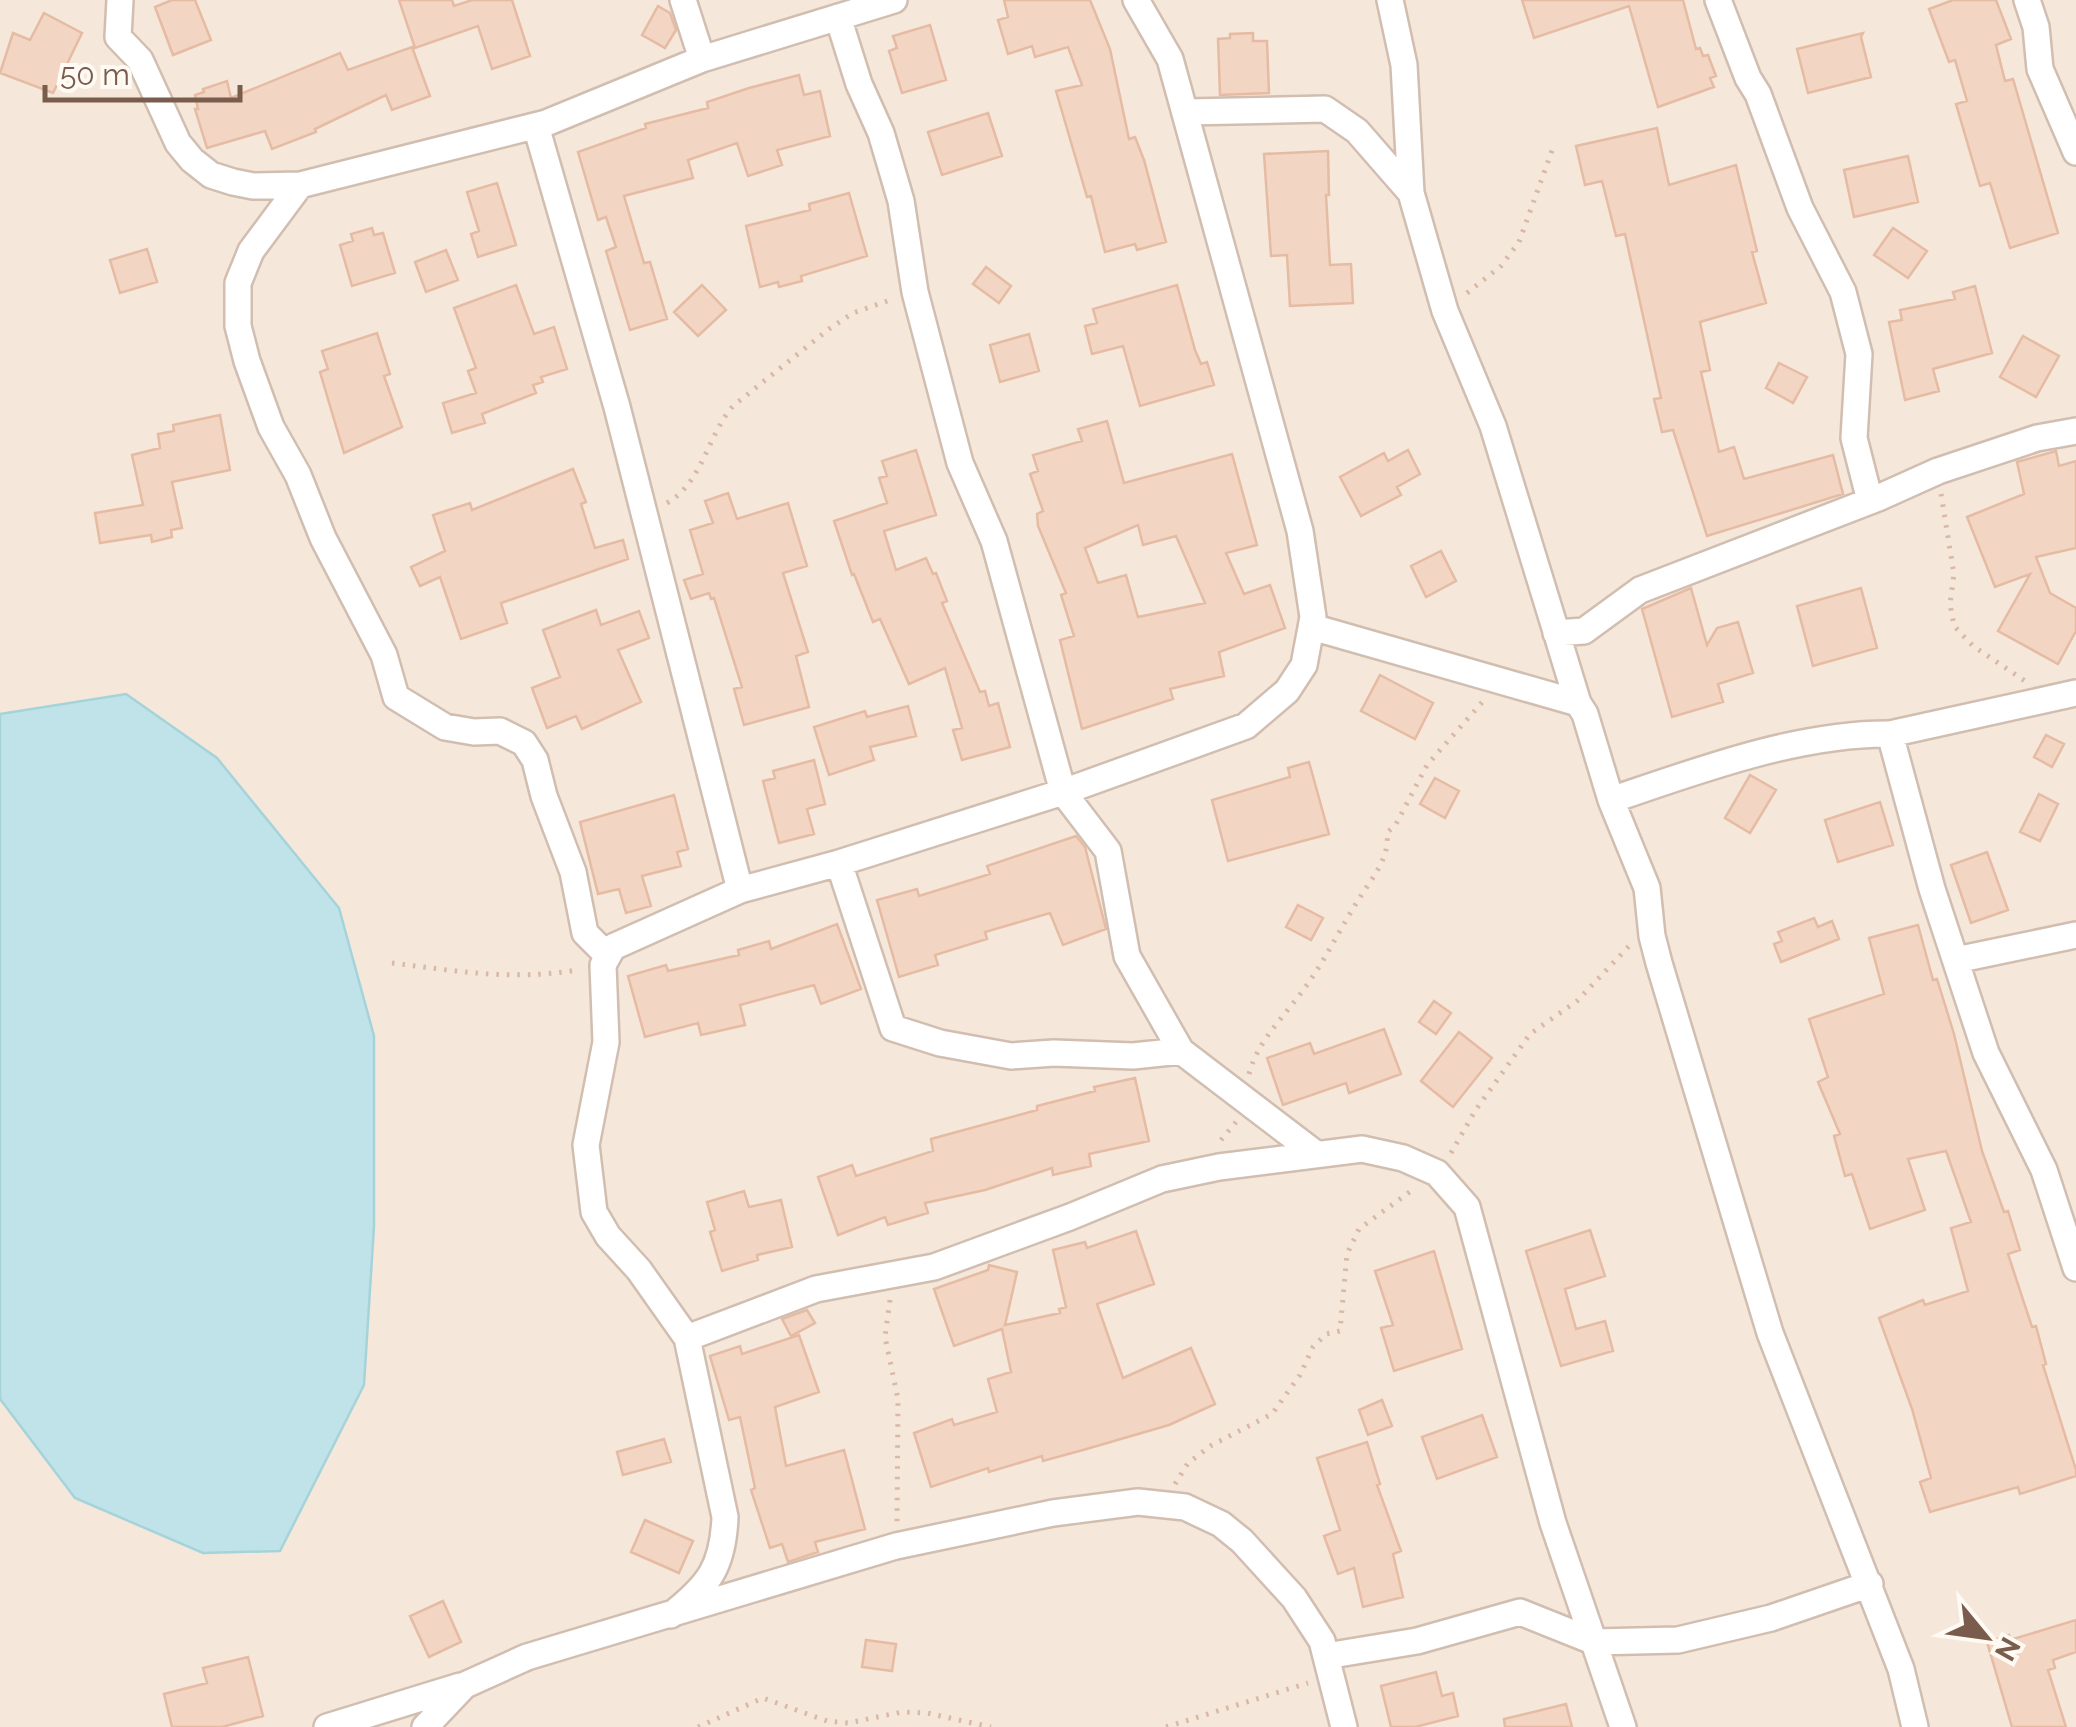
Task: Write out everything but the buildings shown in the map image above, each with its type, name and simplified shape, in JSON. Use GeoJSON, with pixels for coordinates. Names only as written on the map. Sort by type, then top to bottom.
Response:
{"type":"FeatureCollection","features":[{"type":"Feature","properties":{"kind":"street"},"geometry":{"type":"LineString","coordinates":[[120,0],[118,37],[140,60],[178,142],[192,160],[211,174],[253,186],[300,185],[536,126],[702,59],[894,0]]}},
{"type":"Feature","properties":{"kind":"street"},"geometry":{"type":"LineString","coordinates":[[683,0],[702,59]]}},
{"type":"Feature","properties":{"kind":"street"},"geometry":{"type":"LineString","coordinates":[[604,960],[613,947],[740,890],[1062,792],[1246,726],[1287,691],[1304,665],[1312,627],[1300,531],[1170,58],[1136,0]]}},
{"type":"Feature","properties":{"kind":"street"},"geometry":{"type":"LineString","coordinates":[[1390,0],[1404,64],[1411,193],[1445,311],[1492,426],[1578,703],[1647,888],[1659,963],[1770,1333],[1902,1669],[1915,1727]]}},
{"type":"Feature","properties":{"kind":"street"},"geometry":{"type":"LineString","coordinates":[[1718,0],[1800,208],[1843,292],[1859,354],[1854,438],[1870,501]]}},
{"type":"Feature","properties":{"kind":"street"},"geometry":{"type":"LineString","coordinates":[[2027,0],[2036,27],[2040,69],[2076,152]]}},
{"type":"Feature","properties":{"kind":"street"},"geometry":{"type":"LineString","coordinates":[[838,17],[881,133],[901,201],[915,292],[960,462],[994,541],[1062,792],[1108,851],[1128,956],[1181,1050],[1316,1154]]}},
{"type":"Feature","properties":{"kind":"street"},"geometry":{"type":"LineString","coordinates":[[1186,112],[1324,109],[1356,130],[1411,193]]}},
{"type":"Feature","properties":{"kind":"street"},"geometry":{"type":"LineString","coordinates":[[536,126],[617,407],[740,890]]}},
{"type":"Feature","properties":{"kind":"street"},"geometry":{"type":"LineString","coordinates":[[300,185],[251,250],[238,283],[238,326],[246,361],[271,427],[384,655],[396,697],[445,727],[500,731],[524,742],[535,760],[544,796],[573,872],[585,933],[604,960],[606,1042],[586,1145],[594,1212],[608,1236],[639,1270],[688,1338],[725,1518],[724,1546],[716,1570],[700,1592],[671,1615]]}},
{"type":"Feature","properties":{"kind":"street"},"geometry":{"type":"LineString","coordinates":[[1556,632],[1584,631],[1640,590],[1938,471],[2037,438],[2076,430]]}},
{"type":"Feature","properties":{"kind":"street"},"geometry":{"type":"LineString","coordinates":[[1312,627],[1578,703]]}},
{"type":"Feature","properties":{"kind":"street"},"geometry":{"type":"LineString","coordinates":[[1611,800],[1727,760],[1861,733],[1890,734],[2063,695]]}},
{"type":"Feature","properties":{"kind":"street"},"geometry":{"type":"LineString","coordinates":[[1890,734],[1932,890],[1986,1053],[2044,1170],[2076,1268]]}},
{"type":"Feature","properties":{"kind":"street"},"geometry":{"type":"LineString","coordinates":[[839,863],[893,1028],[940,1043],[1011,1056],[1133,1056],[1181,1050]]}},
{"type":"Feature","properties":{"kind":"street"},"geometry":{"type":"LineString","coordinates":[[1956,960],[2076,935]]}},
{"type":"Feature","properties":{"kind":"street"},"geometry":{"type":"LineString","coordinates":[[688,1338],[816,1288],[934,1267],[1162,1179],[1362,1149],[1403,1158],[1436,1172],[1467,1207],[1553,1523],[1623,1727]]}},
{"type":"Feature","properties":{"kind":"street"},"geometry":{"type":"LineString","coordinates":[[327,1727],[465,1684],[527,1657],[896,1546],[1053,1513],[1138,1502],[1164,1503],[1204,1514],[1242,1541],[1294,1598],[1322,1640],[1344,1727]]}},
{"type":"Feature","properties":{"kind":"street"},"geometry":{"type":"LineString","coordinates":[[1328,1666],[1520,1612],[1595,1642],[1678,1640],[1771,1618],[1870,1584]]}},
{"type":"Feature","properties":{"kind":"street"},"geometry":{"type":"LineString","coordinates":[[425,1727],[465,1684]]}},
{"type":"Feature","properties":{"kind":"path"},"geometry":{"type":"LineString","coordinates":[[1445,311],[1502,266],[1519,242],[1554,146]]}},
{"type":"Feature","properties":{"kind":"path"},"geometry":{"type":"LineString","coordinates":[[644,516],[687,488],[724,417],[747,394],[854,313],[915,292]]}},
{"type":"Feature","properties":{"kind":"path"},"geometry":{"type":"LineString","coordinates":[[1938,471],[1954,574],[1950,604],[1954,626],[1972,646],[2063,695]]}},
{"type":"Feature","properties":{"kind":"path"},"geometry":{"type":"LineString","coordinates":[[1192,1173],[1228,1134],[1247,1099],[1249,1071],[1256,1054],[1304,990],[1379,869],[1389,847],[1387,833],[1396,824],[1427,765],[1484,700],[1507,682]]}},
{"type":"Feature","properties":{"kind":"path"},"geometry":{"type":"LineString","coordinates":[[1164,1503],[1188,1463],[1212,1444],[1272,1414],[1300,1375],[1313,1347],[1326,1334],[1340,1331],[1347,1254],[1359,1229],[1436,1172],[1530,1034],[1577,1001],[1651,924]]}},
{"type":"Feature","properties":{"kind":"path"},"geometry":{"type":"LineString","coordinates":[[392,963],[537,977],[604,960]]}},
{"type":"Feature","properties":{"kind":"path"},"geometry":{"type":"LineString","coordinates":[[891,1277],[885,1337],[898,1398],[896,1546]]}},
{"type":"Feature","properties":{"kind":"path"},"geometry":{"type":"LineString","coordinates":[[1166,1727],[1328,1666]]}},
{"type":"Feature","properties":{"kind":"path"},"geometry":{"type":"LineString","coordinates":[[698,1727],[763,1698],[827,1721],[848,1723],[902,1712],[926,1713],[991,1727]]}},
{"type":"Feature","properties":{"kind":"shaded area"},"geometry":{"type":"Polygon","coordinates":[[[0,0],[2076,0],[2076,1727],[0,1727],[0,0]]]}},
{"type":"Feature","properties":{"kind":"water"},"geometry":{"type":"Polygon","coordinates":[[[126,694],[217,758],[339,908],[374,1036],[374,1226],[364,1385],[280,1551],[203,1553],[75,1498],[0,1399],[0,714],[126,694]]]}}]}
